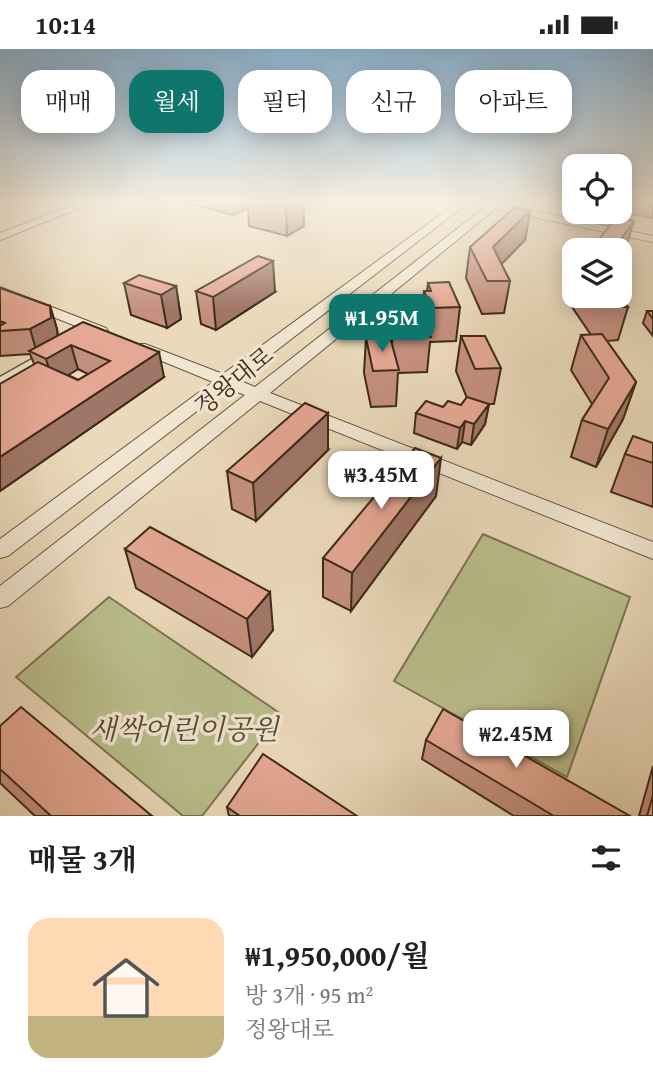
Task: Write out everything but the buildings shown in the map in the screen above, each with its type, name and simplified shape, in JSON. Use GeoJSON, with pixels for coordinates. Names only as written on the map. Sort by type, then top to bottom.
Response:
{"type":"FeatureCollection","features":[{"type":"Feature","properties":{"kind":"street","name":"정왕대로"},"geometry":{"type":"LineString","coordinates":[[0,550],[417,238]]}},
{"type":"Feature","properties":{"kind":"street","name":"정왕대로"},"geometry":{"type":"LineString","coordinates":[[0,599],[453,238]]}},
{"type":"Feature","properties":{"kind":"street"},"geometry":{"type":"LineString","coordinates":[[0,291],[88,332],[124,340],[653,551]]}},
{"type":"Feature","properties":{"kind":"street"},"geometry":{"type":"LineString","coordinates":[[0,382],[60,348]]}},
{"type":"Feature","properties":{"kind":"street"},"geometry":{"type":"LineString","coordinates":[[0,367],[14,374]]}},
{"type":"Feature","properties":{"kind":"green space"},"geometry":{"type":"Polygon","coordinates":[[[483,534],[630,597],[567,777],[394,681],[483,534]]]}},
{"type":"Feature","properties":{"kind":"green space","name":"새싹어린이공원"},"geometry":{"type":"Polygon","coordinates":[[[109,597],[281,714],[202,816],[183,816],[16,677],[109,597]]]}}]}
